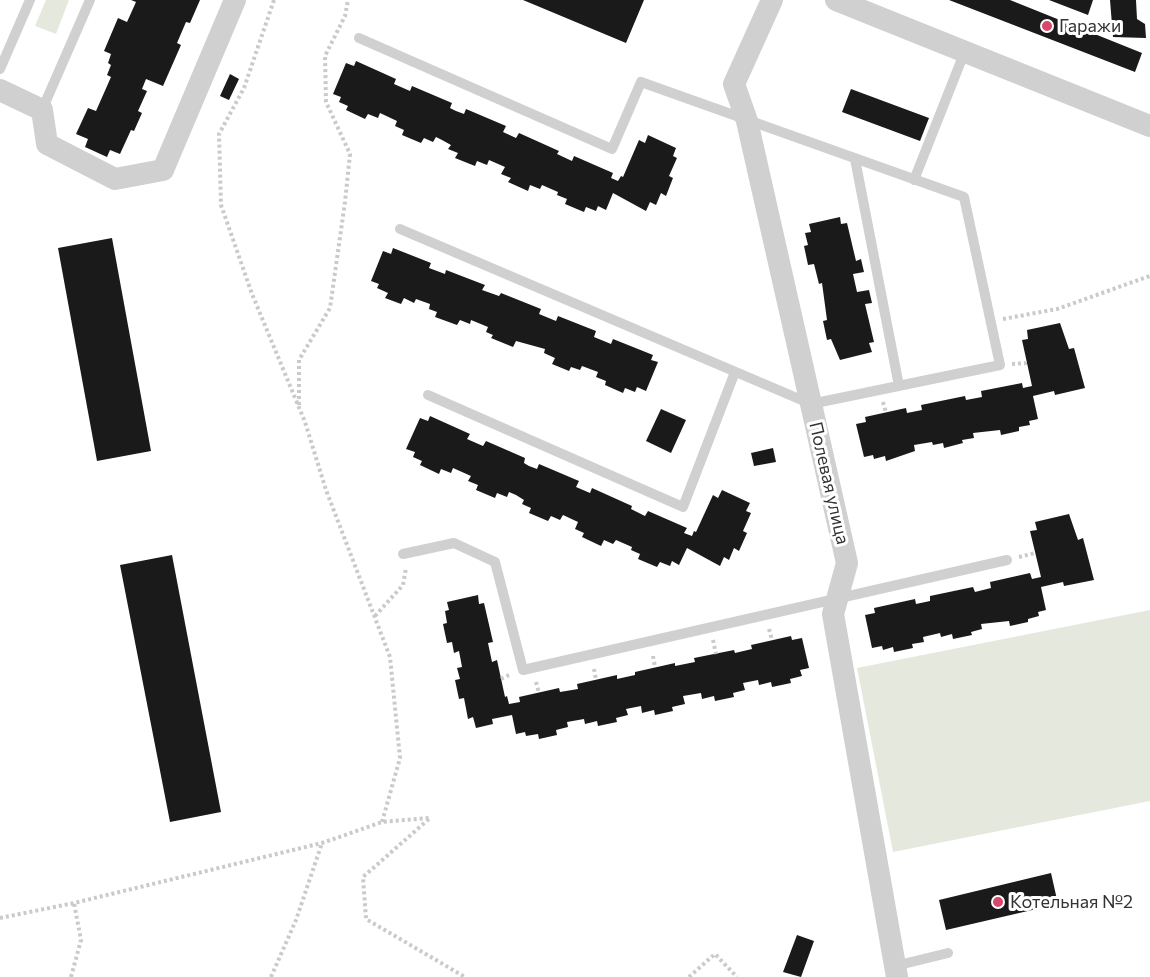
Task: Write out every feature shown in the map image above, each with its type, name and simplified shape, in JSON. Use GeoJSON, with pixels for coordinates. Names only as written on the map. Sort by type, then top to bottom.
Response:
{"type":"FeatureCollection","features":[{"type":"Feature","properties":{"kind":"street"},"geometry":{"type":"LineString","coordinates":[[0,90],[42,110],[47,144],[115,179],[163,170],[235,0]]}},
{"type":"Feature","properties":{"kind":"street","name":"Полевая улица"},"geometry":{"type":"LineString","coordinates":[[772,0],[734,84],[747,122],[848,563],[833,614],[896,971]]}},
{"type":"Feature","properties":{"kind":"street"},"geometry":{"type":"LineString","coordinates":[[836,0],[1150,126]]}},
{"type":"Feature","properties":{"kind":"lane"},"geometry":{"type":"LineString","coordinates":[[0,69],[30,0]]}},
{"type":"Feature","properties":{"kind":"lane"},"geometry":{"type":"LineString","coordinates":[[42,110],[90,0]]}},
{"type":"Feature","properties":{"kind":"lane"},"geometry":{"type":"LineString","coordinates":[[359,38],[612,149],[641,82],[747,122],[964,197],[1000,365],[812,404],[400,229]]}},
{"type":"Feature","properties":{"kind":"lane"},"geometry":{"type":"LineString","coordinates":[[914,180],[965,51]]}},
{"type":"Feature","properties":{"kind":"lane"},"geometry":{"type":"LineString","coordinates":[[855,159],[899,386]]}},
{"type":"Feature","properties":{"kind":"lane"},"geometry":{"type":"LineString","coordinates":[[428,395],[683,507],[735,372]]}},
{"type":"Feature","properties":{"kind":"lane"},"geometry":{"type":"LineString","coordinates":[[403,554],[454,543],[495,562],[523,670],[1007,560]]}},
{"type":"Feature","properties":{"kind":"lane"},"geometry":{"type":"LineString","coordinates":[[896,971],[948,952]]}},
{"type":"Feature","properties":{"kind":"path"},"geometry":{"type":"LineString","coordinates":[[274,0],[244,88],[219,134],[220,205],[252,294],[299,409],[326,489],[390,657],[400,758],[382,822]]}},
{"type":"Feature","properties":{"kind":"path"},"geometry":{"type":"LineString","coordinates":[[299,409],[299,360],[330,308],[345,202],[350,154],[326,102],[325,57],[345,16],[348,0]]}},
{"type":"Feature","properties":{"kind":"path"},"geometry":{"type":"LineString","coordinates":[[991,322],[1058,309],[1150,276]]}},
{"type":"Feature","properties":{"kind":"path"},"geometry":{"type":"LineString","coordinates":[[375,616],[403,585],[406,569],[403,554]]}},
{"type":"Feature","properties":{"kind":"path"},"geometry":{"type":"LineString","coordinates":[[0,918],[74,903],[322,843],[382,822],[430,818],[363,877],[366,919],[465,977]]}},
{"type":"Feature","properties":{"kind":"path"},"geometry":{"type":"LineString","coordinates":[[271,977],[296,920],[322,843]]}},
{"type":"Feature","properties":{"kind":"path"},"geometry":{"type":"LineString","coordinates":[[71,977],[81,940],[74,903]]}},
{"type":"Feature","properties":{"kind":"path"},"geometry":{"type":"LineString","coordinates":[[689,977],[715,954],[736,977]]}},
{"type":"Feature","properties":{"kind":"shaded area"},"geometry":{"type":"Polygon","coordinates":[[[46,0],[69,0],[56,34],[35,26],[46,0]]]}},
{"type":"Feature","properties":{"kind":"shaded area"},"geometry":{"type":"Polygon","coordinates":[[[1150,610],[1150,801],[893,852],[857,668],[1150,610]]]}},
{"type":"Feature","properties":{"kind":"building"},"geometry":{"type":"Polygon","coordinates":[[[131,0],[200,0],[190,23],[186,22],[177,43],[181,45],[163,86],[146,79],[142,89],[147,91],[138,111],[142,113],[134,131],[131,130],[120,154],[110,150],[107,157],[85,147],[88,139],[76,134],[88,108],[96,111],[111,77],[107,75],[111,65],[108,63],[111,54],[104,51],[118,18],[127,22],[136,2],[131,0]]]}},
{"type":"Feature","properties":{"kind":"building"},"geometry":{"type":"Polygon","coordinates":[[[523,0],[644,0],[626,43],[523,0]]]}},
{"type":"Feature","properties":{"kind":"building","name":"Гаражи"},"geometry":{"type":"Polygon","coordinates":[[[949,0],[1010,0],[1142,53],[1135,72],[949,0]]]}},
{"type":"Feature","properties":{"kind":"building"},"geometry":{"type":"Polygon","coordinates":[[[1049,0],[1093,0],[1088,15],[1049,0]]]}},
{"type":"Feature","properties":{"kind":"building"},"geometry":{"type":"Polygon","coordinates":[[[1110,0],[1136,0],[1137,19],[1145,24],[1146,38],[1113,37],[1110,0]]]}},
{"type":"Feature","properties":{"kind":"building"},"geometry":{"type":"Polygon","coordinates":[[[356,61],[396,79],[394,84],[410,91],[412,86],[452,103],[450,108],[456,111],[464,114],[466,109],[506,126],[503,132],[516,138],[519,133],[559,151],[557,154],[572,161],[574,156],[613,173],[611,178],[618,181],[621,176],[623,177],[639,140],[645,143],[648,135],[676,148],[673,156],[677,158],[669,176],[673,178],[666,196],[661,193],[656,205],[650,202],[646,211],[613,193],[606,210],[598,206],[596,211],[586,207],[584,212],[565,204],[567,199],[542,185],[540,189],[530,185],[528,191],[508,182],[511,178],[501,174],[505,167],[489,160],[487,165],[477,161],[475,166],[455,158],[458,153],[448,149],[451,145],[436,137],[433,142],[424,138],[421,143],[402,135],[404,130],[395,126],[397,121],[380,113],[378,118],[368,114],[365,119],[346,110],[348,106],[339,102],[341,97],[333,94],[346,63],[354,66],[356,61]]]}},
{"type":"Feature","properties":{"kind":"building"},"geometry":{"type":"Polygon","coordinates":[[[230,74],[239,79],[229,100],[220,96],[230,74]]]}},
{"type":"Feature","properties":{"kind":"building"},"geometry":{"type":"Polygon","coordinates":[[[851,89],[929,118],[920,141],[842,112],[851,89]]]}},
{"type":"Feature","properties":{"kind":"building"},"geometry":{"type":"Polygon","coordinates":[[[840,217],[841,224],[847,223],[856,261],[861,259],[864,272],[853,274],[857,292],[869,290],[872,303],[865,304],[874,342],[869,343],[872,352],[840,360],[831,339],[827,340],[823,321],[827,320],[822,283],[819,284],[814,264],[808,265],[804,246],[808,245],[805,233],[811,232],[809,224],[840,217]]]}},
{"type":"Feature","properties":{"kind":"building"},"geometry":{"type":"Polygon","coordinates":[[[112,238],[151,451],[97,461],[58,248],[112,238]]]}},
{"type":"Feature","properties":{"kind":"building"},"geometry":{"type":"Polygon","coordinates":[[[393,248],[431,263],[429,268],[445,274],[446,270],[485,285],[482,290],[499,296],[501,293],[541,309],[539,314],[556,321],[558,316],[596,331],[594,337],[611,344],[613,339],[653,355],[651,360],[658,362],[646,391],[637,387],[635,392],[625,388],[623,393],[605,385],[606,381],[596,377],[598,372],[582,366],[580,370],[571,367],[569,371],[552,364],[555,358],[544,353],[545,349],[516,341],[513,347],[491,338],[493,335],[486,332],[488,327],[471,320],[470,324],[460,320],[457,325],[435,317],[437,312],[429,309],[430,304],[416,299],[414,303],[404,298],[401,304],[385,298],[388,293],[377,288],[379,284],[371,281],[383,251],[391,254],[393,248]]]}},
{"type":"Feature","properties":{"kind":"building"},"geometry":{"type":"Polygon","coordinates":[[[1060,323],[1069,349],[1074,348],[1085,388],[1055,395],[1054,391],[1033,396],[1038,419],[1029,421],[1030,425],[1019,427],[1019,431],[1001,435],[1000,430],[973,433],[974,438],[962,440],[963,443],[944,448],[943,443],[914,445],[915,451],[886,461],[885,456],[874,459],[873,455],[864,457],[856,424],[866,422],[865,417],[906,408],[907,413],[922,410],[921,405],[965,396],[966,400],[982,397],[981,391],[1022,383],[1023,388],[1032,386],[1022,340],[1028,339],[1027,330],[1060,323]]]}},
{"type":"Feature","properties":{"kind":"building"},"geometry":{"type":"Polygon","coordinates":[[[661,409],[686,420],[671,453],[646,441],[661,409]]]}},
{"type":"Feature","properties":{"kind":"building"},"geometry":{"type":"Polygon","coordinates":[[[430,416],[470,434],[467,439],[483,446],[486,441],[525,458],[524,463],[529,466],[537,469],[539,464],[579,481],[576,487],[590,493],[592,488],[632,506],[631,509],[645,516],[648,511],[687,528],[684,533],[692,536],[713,495],[718,498],[722,490],[750,503],[746,511],[751,513],[743,531],[747,533],[739,551],[734,548],[729,560],[724,557],[720,566],[687,548],[679,565],[672,561],[670,566],[660,562],[657,567],[638,559],[640,554],[631,550],[632,547],[616,540],[613,544],[604,540],[601,546],[582,537],[584,533],[575,529],[578,522],[563,515],[560,520],[551,516],[548,521],[529,513],[531,508],[522,504],[524,500],[516,495],[509,492],[507,497],[497,493],[495,498],[476,490],[478,485],[468,481],[471,476],[453,468],[451,473],[441,469],[439,474],[420,465],[422,461],[413,457],[415,452],[406,449],[420,418],[428,421],[430,416]]]}},
{"type":"Feature","properties":{"kind":"building"},"geometry":{"type":"Polygon","coordinates":[[[773,448],[776,462],[754,466],[751,453],[773,448]]]}},
{"type":"Feature","properties":{"kind":"building"},"geometry":{"type":"Polygon","coordinates":[[[1069,514],[1078,540],[1083,538],[1094,580],[1064,586],[1063,582],[1041,587],[1046,610],[1038,612],[1039,616],[1028,619],[1028,622],[1010,626],[1009,621],[981,624],[982,629],[971,632],[972,635],[953,639],[952,634],[941,637],[940,633],[923,637],[924,642],[912,644],[913,648],[894,652],[893,647],[883,650],[882,646],[872,648],[865,615],[875,613],[874,608],[915,599],[916,604],[930,601],[930,596],[973,587],[975,592],[991,588],[990,582],[1030,573],[1032,579],[1041,577],[1030,531],[1037,530],[1035,522],[1069,514]]]}},
{"type":"Feature","properties":{"kind":"building"},"geometry":{"type":"Polygon","coordinates":[[[172,555],[221,812],[170,822],[120,565],[172,555]]]}},
{"type":"Feature","properties":{"kind":"building"},"geometry":{"type":"Polygon","coordinates":[[[478,595],[479,604],[484,603],[493,642],[488,643],[492,662],[497,660],[505,697],[507,696],[509,704],[520,702],[519,697],[559,688],[560,692],[578,689],[577,684],[617,675],[617,679],[635,675],[635,672],[675,663],[675,666],[695,662],[694,658],[734,650],[735,653],[752,649],[751,645],[791,636],[792,640],[802,638],[809,668],[800,670],[802,676],[790,679],[791,683],[772,687],[771,682],[759,685],[758,680],[743,683],[745,690],[733,693],[734,697],[715,701],[714,696],[702,699],[701,693],[683,696],[685,704],[672,707],[673,711],[655,715],[654,710],[642,713],[641,706],[626,709],[628,715],[616,718],[617,722],[598,726],[597,721],[585,724],[584,719],[567,722],[568,727],[556,730],[557,735],[539,739],[538,734],[526,736],[525,732],[516,734],[512,715],[492,719],[493,724],[476,728],[473,717],[468,719],[464,698],[459,699],[455,680],[460,679],[457,668],[462,667],[459,651],[454,653],[452,642],[447,643],[443,624],[447,623],[445,611],[449,610],[447,602],[478,595]]]}},
{"type":"Feature","properties":{"kind":"building","name":"Котельная №2"},"geometry":{"type":"Polygon","coordinates":[[[1051,873],[1058,904],[946,930],[939,900],[1051,873]]]}},
{"type":"Feature","properties":{"kind":"building"},"geometry":{"type":"Polygon","coordinates":[[[797,935],[814,941],[801,977],[783,972],[797,935]]]}},
{"type":"Feature","properties":{"kind":"place","name":"Гаражи"},"geometry":{"type":"Point","coordinates":[1047,26]}},
{"type":"Feature","properties":{"kind":"place","name":"Котельная №2"},"geometry":{"type":"Point","coordinates":[998,902]}}]}
